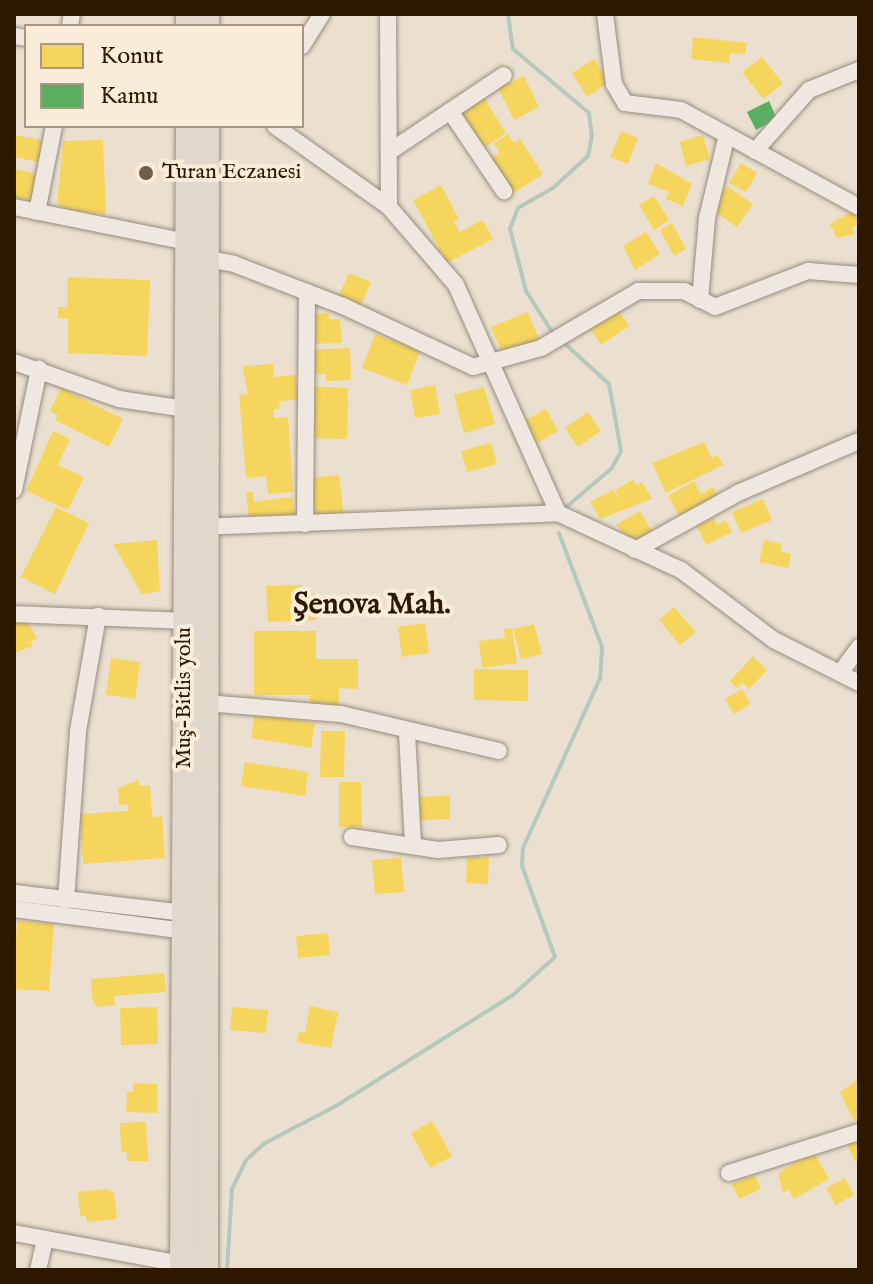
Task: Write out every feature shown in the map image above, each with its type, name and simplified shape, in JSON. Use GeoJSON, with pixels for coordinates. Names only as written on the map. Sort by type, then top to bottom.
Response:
{"type":"FeatureCollection","features":[{"type":"Feature","properties":{"kind":"highway","name":"Muş-Bitlis yolu"},"geometry":{"type":"LineString","coordinates":[[188,128],[186,409],[196,526],[185,621],[196,652]]}},
{"type":"Feature","properties":{"kind":"highway","name":"Muş-Bitlis yolu"},"geometry":{"type":"LineString","coordinates":[[190,1268],[196,526],[207,259],[207,128]]}},
{"type":"Feature","properties":{"kind":"highway","name":"Muş-Bitlis yolu"},"geometry":{"type":"LineString","coordinates":[[190,1268],[185,922],[196,704]]}},
{"type":"Feature","properties":{"kind":"street"},"geometry":{"type":"LineString","coordinates":[[304,43],[322,14]]}},
{"type":"Feature","properties":{"kind":"street"},"geometry":{"type":"LineString","coordinates":[[388,14],[389,207]]}},
{"type":"Feature","properties":{"kind":"street"},"geometry":{"type":"LineString","coordinates":[[605,14],[614,84],[625,103],[681,110],[859,207]]}},
{"type":"Feature","properties":{"kind":"street"},"geometry":{"type":"LineString","coordinates":[[755,151],[809,90],[859,70]]}},
{"type":"Feature","properties":{"kind":"street"},"geometry":{"type":"LineString","coordinates":[[389,152],[504,75]]}},
{"type":"Feature","properties":{"kind":"street"},"geometry":{"type":"LineString","coordinates":[[450,111],[504,191]]}},
{"type":"Feature","properties":{"kind":"street"},"geometry":{"type":"LineString","coordinates":[[37,212],[54,128]]}},
{"type":"Feature","properties":{"kind":"street"},"geometry":{"type":"LineString","coordinates":[[278,128],[389,207],[465,299],[491,366],[558,513]]}},
{"type":"Feature","properties":{"kind":"street"},"geometry":{"type":"LineString","coordinates":[[700,300],[707,218],[727,135]]}},
{"type":"Feature","properties":{"kind":"street"},"geometry":{"type":"LineString","coordinates":[[14,207],[187,242]]}},
{"type":"Feature","properties":{"kind":"street"},"geometry":{"type":"LineString","coordinates":[[207,259],[307,292],[459,363],[491,366],[557,340],[638,291],[676,289],[715,307],[736,302],[808,271],[859,275]]}},
{"type":"Feature","properties":{"kind":"street"},"geometry":{"type":"LineString","coordinates":[[305,524],[307,292]]}},
{"type":"Feature","properties":{"kind":"street"},"geometry":{"type":"LineString","coordinates":[[14,362],[119,399],[186,409]]}},
{"type":"Feature","properties":{"kind":"street"},"geometry":{"type":"LineString","coordinates":[[14,490],[39,369]]}},
{"type":"Feature","properties":{"kind":"street"},"geometry":{"type":"LineString","coordinates":[[635,550],[738,493],[859,441]]}},
{"type":"Feature","properties":{"kind":"street"},"geometry":{"type":"LineString","coordinates":[[196,526],[558,513],[695,578],[774,640],[859,683]]}},
{"type":"Feature","properties":{"kind":"street"},"geometry":{"type":"LineString","coordinates":[[14,614],[185,621]]}},
{"type":"Feature","properties":{"kind":"street"},"geometry":{"type":"LineString","coordinates":[[66,900],[78,731],[98,616]]}},
{"type":"Feature","properties":{"kind":"street"},"geometry":{"type":"LineString","coordinates":[[841,672],[859,647]]}},
{"type":"Feature","properties":{"kind":"street"},"geometry":{"type":"LineString","coordinates":[[196,704],[313,710],[499,751]]}},
{"type":"Feature","properties":{"kind":"street"},"geometry":{"type":"LineString","coordinates":[[407,733],[413,843]]}},
{"type":"Feature","properties":{"kind":"street"},"geometry":{"type":"LineString","coordinates":[[352,837],[413,843],[438,850],[499,845]]}},
{"type":"Feature","properties":{"kind":"street"},"geometry":{"type":"LineString","coordinates":[[14,893],[185,922]]}},
{"type":"Feature","properties":{"kind":"street"},"geometry":{"type":"LineString","coordinates":[[14,909],[185,922]]}},
{"type":"Feature","properties":{"kind":"street"},"geometry":{"type":"LineString","coordinates":[[729,1173],[859,1132]]}},
{"type":"Feature","properties":{"kind":"street"},"geometry":{"type":"LineString","coordinates":[[14,1233],[190,1268]]}},
{"type":"Feature","properties":{"kind":"street"},"geometry":{"type":"LineString","coordinates":[[38,1270],[45,1239]]}},
{"type":"Feature","properties":{"kind":"building: Konut"},"geometry":{"type":"Polygon","coordinates":[[[693,37],[747,43],[745,54],[730,53],[729,63],[691,59],[693,37]]]}},
{"type":"Feature","properties":{"kind":"building: Konut"},"geometry":{"type":"Polygon","coordinates":[[[762,57],[783,84],[763,99],[742,72],[762,57]]]}},
{"type":"Feature","properties":{"kind":"building: Konut"},"geometry":{"type":"Polygon","coordinates":[[[594,59],[609,82],[587,97],[572,73],[594,59]]]}},
{"type":"Feature","properties":{"kind":"building: Konut"},"geometry":{"type":"Polygon","coordinates":[[[524,76],[539,107],[514,120],[498,88],[524,76]]]}},
{"type":"Feature","properties":{"kind":"building: Konut"},"geometry":{"type":"Polygon","coordinates":[[[483,96],[506,133],[484,148],[460,112],[483,96]]]}},
{"type":"Feature","properties":{"kind":"building: Konut"},"geometry":{"type":"Polygon","coordinates":[[[621,131],[638,138],[628,164],[610,157],[621,131]]]}},
{"type":"Feature","properties":{"kind":"building: Konut"},"geometry":{"type":"Polygon","coordinates":[[[508,134],[514,143],[520,139],[543,174],[511,195],[488,160],[500,153],[494,143],[508,134]]]}},
{"type":"Feature","properties":{"kind":"building: Konut"},"geometry":{"type":"Polygon","coordinates":[[[14,135],[42,140],[39,162],[14,157],[14,135]]]}},
{"type":"Feature","properties":{"kind":"building: Konut"},"geometry":{"type":"Polygon","coordinates":[[[703,135],[710,159],[686,166],[680,142],[703,135]]]}},
{"type":"Feature","properties":{"kind":"building: Konut"},"geometry":{"type":"Polygon","coordinates":[[[103,140],[106,214],[70,211],[57,204],[63,141],[103,140]]]}},
{"type":"Feature","properties":{"kind":"building: Konut"},"geometry":{"type":"Polygon","coordinates":[[[656,163],[692,184],[683,206],[666,199],[669,192],[648,184],[656,163]]]}},
{"type":"Feature","properties":{"kind":"building: Konut"},"geometry":{"type":"Polygon","coordinates":[[[741,163],[757,173],[746,192],[729,183],[741,163]]]}},
{"type":"Feature","properties":{"kind":"building: Konut"},"geometry":{"type":"Polygon","coordinates":[[[14,169],[37,174],[31,200],[14,197],[14,169]]]}},
{"type":"Feature","properties":{"kind":"building: Konut"},"geometry":{"type":"Polygon","coordinates":[[[441,185],[459,219],[454,222],[460,232],[483,220],[493,239],[447,263],[413,200],[441,185]]]}},
{"type":"Feature","properties":{"kind":"building: Konut"},"geometry":{"type":"Polygon","coordinates":[[[727,186],[753,204],[737,227],[711,209],[727,186]]]}},
{"type":"Feature","properties":{"kind":"building: Konut"},"geometry":{"type":"Polygon","coordinates":[[[654,196],[669,220],[654,230],[639,205],[654,196]]]}},
{"type":"Feature","properties":{"kind":"building: Konut"},"geometry":{"type":"Polygon","coordinates":[[[853,211],[859,222],[852,229],[855,234],[837,238],[830,224],[853,211]]]}},
{"type":"Feature","properties":{"kind":"building: Konut"},"geometry":{"type":"Polygon","coordinates":[[[672,223],[686,249],[674,256],[660,230],[672,223]]]}},
{"type":"Feature","properties":{"kind":"building: Konut"},"geometry":{"type":"Polygon","coordinates":[[[646,232],[660,254],[635,270],[623,246],[646,232]]]}},
{"type":"Feature","properties":{"kind":"building: Konut"},"geometry":{"type":"Polygon","coordinates":[[[349,273],[371,282],[360,307],[338,297],[349,273]]]}},
{"type":"Feature","properties":{"kind":"building: Konut"},"geometry":{"type":"Polygon","coordinates":[[[68,277],[150,280],[147,356],[68,353],[68,319],[58,318],[58,307],[67,307],[68,277]]]}},
{"type":"Feature","properties":{"kind":"building: Konut"},"geometry":{"type":"Polygon","coordinates":[[[617,308],[629,326],[601,345],[589,327],[617,308]]]}},
{"type":"Feature","properties":{"kind":"building: Konut"},"geometry":{"type":"Polygon","coordinates":[[[528,312],[541,343],[504,358],[491,327],[528,312]]]}},
{"type":"Feature","properties":{"kind":"building: Konut"},"geometry":{"type":"Polygon","coordinates":[[[329,313],[329,319],[340,319],[342,343],[310,344],[308,314],[329,313]]]}},
{"type":"Feature","properties":{"kind":"building: Konut"},"geometry":{"type":"Polygon","coordinates":[[[375,334],[420,351],[407,385],[362,368],[375,334]]]}},
{"type":"Feature","properties":{"kind":"building: Konut"},"geometry":{"type":"Polygon","coordinates":[[[350,348],[351,380],[326,381],[326,374],[307,375],[306,350],[350,348]]]}},
{"type":"Feature","properties":{"kind":"building: Konut"},"geometry":{"type":"Polygon","coordinates":[[[273,364],[274,377],[296,375],[297,400],[279,401],[280,409],[274,409],[274,418],[288,417],[293,492],[268,494],[266,476],[246,478],[239,395],[248,394],[242,366],[273,364]]]}},
{"type":"Feature","properties":{"kind":"building: Konut"},"geometry":{"type":"Polygon","coordinates":[[[435,385],[440,414],[415,418],[410,390],[435,385]]]}},
{"type":"Feature","properties":{"kind":"building: Konut"},"geometry":{"type":"Polygon","coordinates":[[[307,386],[348,388],[347,439],[306,438],[307,386]]]}},
{"type":"Feature","properties":{"kind":"building: Konut"},"geometry":{"type":"Polygon","coordinates":[[[484,387],[495,424],[464,433],[454,395],[484,387]]]}},
{"type":"Feature","properties":{"kind":"building: Konut"},"geometry":{"type":"Polygon","coordinates":[[[61,388],[123,419],[109,447],[55,420],[58,415],[50,411],[61,388]]]}},
{"type":"Feature","properties":{"kind":"building: Konut"},"geometry":{"type":"Polygon","coordinates":[[[546,409],[558,431],[532,446],[519,424],[546,409]]]}},
{"type":"Feature","properties":{"kind":"building: Konut"},"geometry":{"type":"Polygon","coordinates":[[[588,412],[601,431],[578,447],[565,428],[588,412]]]}},
{"type":"Feature","properties":{"kind":"building: Konut"},"geometry":{"type":"Polygon","coordinates":[[[53,431],[70,439],[58,465],[84,477],[68,510],[26,491],[53,431]]]}},
{"type":"Feature","properties":{"kind":"building: Konut"},"geometry":{"type":"Polygon","coordinates":[[[704,442],[712,458],[718,455],[723,465],[666,493],[652,463],[704,442]]]}},
{"type":"Feature","properties":{"kind":"building: Konut"},"geometry":{"type":"Polygon","coordinates":[[[491,443],[497,464],[467,472],[461,451],[491,443]]]}},
{"type":"Feature","properties":{"kind":"building: Konut"},"geometry":{"type":"Polygon","coordinates":[[[339,475],[344,516],[316,518],[311,478],[339,475]]]}},
{"type":"Feature","properties":{"kind":"building: Konut"},"geometry":{"type":"Polygon","coordinates":[[[633,480],[636,485],[642,482],[652,499],[600,519],[590,502],[613,490],[621,503],[615,490],[633,480]]]}},
{"type":"Feature","properties":{"kind":"building: Konut"},"geometry":{"type":"Polygon","coordinates":[[[694,481],[701,494],[713,487],[719,497],[681,519],[668,496],[694,481]]]}},
{"type":"Feature","properties":{"kind":"building: Konut"},"geometry":{"type":"Polygon","coordinates":[[[253,492],[254,502],[292,497],[295,517],[250,524],[246,493],[253,492]]]}},
{"type":"Feature","properties":{"kind":"building: Konut"},"geometry":{"type":"Polygon","coordinates":[[[763,499],[772,520],[741,533],[732,512],[763,499]]]}},
{"type":"Feature","properties":{"kind":"building: Konut"},"geometry":{"type":"Polygon","coordinates":[[[56,507],[89,523],[55,594],[21,577],[56,507]]]}},
{"type":"Feature","properties":{"kind":"building: Konut"},"geometry":{"type":"Polygon","coordinates":[[[640,511],[653,533],[634,544],[616,525],[640,511]]]}},
{"type":"Feature","properties":{"kind":"building: Konut"},"geometry":{"type":"Polygon","coordinates":[[[714,518],[717,525],[726,520],[732,532],[706,545],[697,526],[714,518]]]}},
{"type":"Feature","properties":{"kind":"building: Konut"},"geometry":{"type":"Polygon","coordinates":[[[157,540],[160,591],[142,594],[113,544],[157,540]]]}},
{"type":"Feature","properties":{"kind":"building: Konut"},"geometry":{"type":"Polygon","coordinates":[[[764,540],[782,544],[780,551],[791,554],[788,568],[759,562],[764,540]]]}},
{"type":"Feature","properties":{"kind":"building: Konut"},"geometry":{"type":"Polygon","coordinates":[[[302,585],[302,593],[315,593],[316,620],[268,622],[266,586],[302,585]]]}},
{"type":"Feature","properties":{"kind":"building: Konut"},"geometry":{"type":"Polygon","coordinates":[[[674,607],[696,632],[680,645],[659,620],[674,607]]]}},
{"type":"Feature","properties":{"kind":"building: Konut"},"geometry":{"type":"Polygon","coordinates":[[[26,619],[37,638],[31,642],[33,646],[14,653],[14,625],[26,619]]]}},
{"type":"Feature","properties":{"kind":"building: Konut"},"geometry":{"type":"Polygon","coordinates":[[[425,623],[429,653],[402,657],[398,627],[425,623]]]}},
{"type":"Feature","properties":{"kind":"building: Konut"},"geometry":{"type":"Polygon","coordinates":[[[534,624],[542,654],[521,659],[513,629],[534,624]]]}},
{"type":"Feature","properties":{"kind":"building: Konut"},"geometry":{"type":"Polygon","coordinates":[[[512,628],[517,663],[482,668],[479,641],[505,638],[504,629],[512,628]]]}},
{"type":"Feature","properties":{"kind":"building: Konut"},"geometry":{"type":"Polygon","coordinates":[[[254,631],[316,631],[316,659],[358,659],[358,689],[339,688],[339,706],[310,706],[310,695],[254,695],[254,631]]]}},
{"type":"Feature","properties":{"kind":"building: Konut"},"geometry":{"type":"Polygon","coordinates":[[[753,656],[767,670],[749,689],[742,683],[737,688],[730,681],[753,656]]]}},
{"type":"Feature","properties":{"kind":"building: Konut"},"geometry":{"type":"Polygon","coordinates":[[[111,658],[140,662],[135,699],[106,695],[111,658]]]}},
{"type":"Feature","properties":{"kind":"building: Konut"},"geometry":{"type":"Polygon","coordinates":[[[474,669],[528,670],[528,701],[474,700],[474,669]]]}},
{"type":"Feature","properties":{"kind":"building: Konut"},"geometry":{"type":"Polygon","coordinates":[[[742,689],[751,704],[734,714],[725,699],[742,689]]]}},
{"type":"Feature","properties":{"kind":"building: Konut"},"geometry":{"type":"Polygon","coordinates":[[[255,713],[315,723],[311,748],[251,738],[255,713]]]}},
{"type":"Feature","properties":{"kind":"building: Konut"},"geometry":{"type":"Polygon","coordinates":[[[321,731],[345,731],[344,777],[320,777],[321,731]]]}},
{"type":"Feature","properties":{"kind":"building: Konut"},"geometry":{"type":"Polygon","coordinates":[[[245,762],[308,772],[305,796],[241,786],[245,762]]]}},
{"type":"Feature","properties":{"kind":"building: Konut"},"geometry":{"type":"Polygon","coordinates":[[[139,780],[139,786],[150,785],[152,817],[162,816],[165,858],[83,864],[80,814],[128,811],[127,804],[119,805],[118,788],[139,780]]]}},
{"type":"Feature","properties":{"kind":"building: Konut"},"geometry":{"type":"Polygon","coordinates":[[[339,782],[361,782],[362,827],[339,827],[339,782]]]}},
{"type":"Feature","properties":{"kind":"building: Konut"},"geometry":{"type":"Polygon","coordinates":[[[450,796],[450,819],[418,820],[412,797],[450,796]]]}},
{"type":"Feature","properties":{"kind":"building: Konut"},"geometry":{"type":"Polygon","coordinates":[[[467,857],[489,857],[488,884],[466,883],[467,857]]]}},
{"type":"Feature","properties":{"kind":"building: Konut"},"geometry":{"type":"Polygon","coordinates":[[[401,858],[404,892],[375,894],[372,860],[401,858]]]}},
{"type":"Feature","properties":{"kind":"building: Konut"},"geometry":{"type":"Polygon","coordinates":[[[17,921],[54,924],[49,991],[14,989],[17,921]]]}},
{"type":"Feature","properties":{"kind":"building: Konut"},"geometry":{"type":"Polygon","coordinates":[[[328,933],[330,955],[298,958],[296,936],[328,933]]]}},
{"type":"Feature","properties":{"kind":"building: Konut"},"geometry":{"type":"Polygon","coordinates":[[[164,973],[166,992],[114,996],[115,1005],[97,1007],[92,998],[91,979],[164,973]]]}},
{"type":"Feature","properties":{"kind":"building: Konut"},"geometry":{"type":"Polygon","coordinates":[[[310,1006],[338,1012],[331,1048],[297,1042],[299,1032],[305,1033],[310,1006]]]}},
{"type":"Feature","properties":{"kind":"building: Konut"},"geometry":{"type":"Polygon","coordinates":[[[157,1007],[158,1044],[121,1045],[120,1008],[157,1007]]]}},
{"type":"Feature","properties":{"kind":"building: Konut"},"geometry":{"type":"Polygon","coordinates":[[[232,1007],[268,1010],[266,1033],[230,1030],[232,1007]]]}},
{"type":"Feature","properties":{"kind":"building: Konut"},"geometry":{"type":"Polygon","coordinates":[[[858,1079],[859,1117],[854,1121],[840,1092],[858,1079]]]}},
{"type":"Feature","properties":{"kind":"building: Konut"},"geometry":{"type":"Polygon","coordinates":[[[133,1083],[157,1084],[157,1113],[126,1112],[127,1092],[133,1092],[133,1083]]]}},
{"type":"Feature","properties":{"kind":"building: Konut"},"geometry":{"type":"Polygon","coordinates":[[[432,1121],[452,1156],[430,1168],[411,1133],[432,1121]]]}},
{"type":"Feature","properties":{"kind":"building: Konut"},"geometry":{"type":"Polygon","coordinates":[[[146,1122],[148,1161],[127,1161],[127,1152],[121,1153],[120,1123],[146,1122]]]}},
{"type":"Feature","properties":{"kind":"building: Konut"},"geometry":{"type":"Polygon","coordinates":[[[859,1138],[859,1160],[855,1162],[847,1143],[859,1138]]]}},
{"type":"Feature","properties":{"kind":"building: Konut"},"geometry":{"type":"Polygon","coordinates":[[[814,1152],[829,1179],[794,1199],[789,1190],[783,1193],[778,1173],[814,1152]]]}},
{"type":"Feature","properties":{"kind":"building: Konut"},"geometry":{"type":"Polygon","coordinates":[[[755,1175],[761,1189],[739,1199],[732,1184],[755,1175]]]}},
{"type":"Feature","properties":{"kind":"building: Konut"},"geometry":{"type":"Polygon","coordinates":[[[845,1178],[854,1195],[835,1205],[826,1188],[845,1178]]]}},
{"type":"Feature","properties":{"kind":"building: Konut"},"geometry":{"type":"Polygon","coordinates":[[[107,1189],[114,1193],[117,1219],[87,1222],[86,1215],[80,1216],[78,1192],[107,1189]]]}},
{"type":"Feature","properties":{"kind":"building: Kamu"},"geometry":{"type":"Polygon","coordinates":[[[769,101],[777,119],[756,130],[747,112],[769,101]]]}},
{"type":"Feature","properties":{"kind":"waterway"},"geometry":{"type":"LineString","coordinates":[[508,14],[513,49],[589,113],[592,136],[588,156],[553,188],[518,208],[510,229],[526,291],[554,335]]}},
{"type":"Feature","properties":{"kind":"waterway"},"geometry":{"type":"LineString","coordinates":[[561,340],[609,384],[621,451],[612,468],[565,508]]}},
{"type":"Feature","properties":{"kind":"waterway"},"geometry":{"type":"LineString","coordinates":[[227,1270],[232,1189],[246,1160],[265,1143],[336,1106],[513,995],[555,957],[522,866],[523,848],[600,678],[602,647],[559,533]]}},
{"type":"Feature","properties":{"kind":"place","name":"Turan Eczanesi"},"geometry":{"type":"Point","coordinates":[146,173]}},
{"type":"Feature","properties":{"kind":"district","name":"Şenova Mah."},"geometry":{"type":"Point","coordinates":[372,605]}}]}
